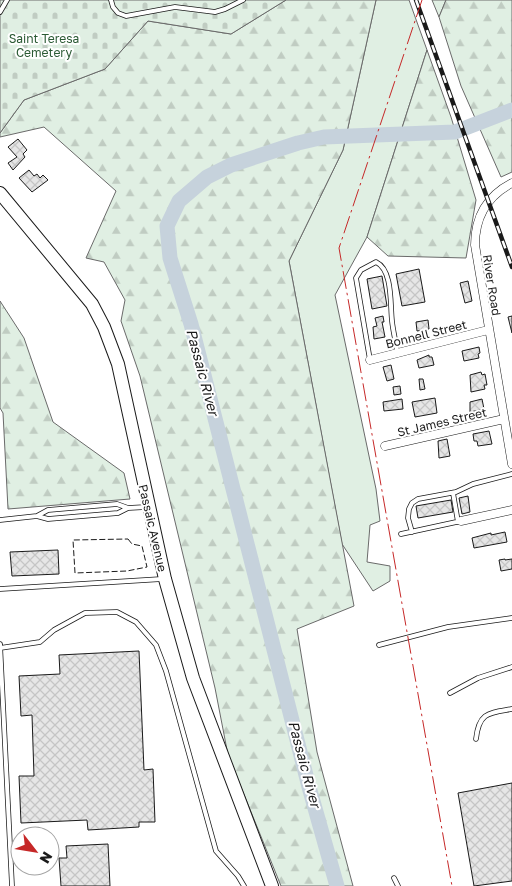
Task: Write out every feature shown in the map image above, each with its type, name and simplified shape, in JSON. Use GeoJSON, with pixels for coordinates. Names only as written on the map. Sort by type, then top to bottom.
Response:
{"type":"FeatureCollection","features":[{"type":"Feature","properties":{"kind":"main road","name":"Passaic Avenue"},"geometry":{"type":"LineString","coordinates":[[0,193],[92,304],[104,327],[118,364],[165,579],[199,696],[272,886]]}},
{"type":"Feature","properties":{"kind":"street","name":"River Road"},"geometry":{"type":"LineString","coordinates":[[512,183],[486,204],[477,222],[475,233],[476,256],[512,464]]}},
{"type":"Feature","properties":{"kind":"street","name":"Bonnell Street"},"geometry":{"type":"LineString","coordinates":[[370,360],[488,330]]}},
{"type":"Feature","properties":{"kind":"street","name":"St James Street"},"geometry":{"type":"LineString","coordinates":[[385,446],[504,419]]}},
{"type":"Feature","properties":{"kind":"street"},"geometry":{"type":"LineString","coordinates":[[459,521],[512,510]]}},
{"type":"Feature","properties":{"kind":"lane"},"geometry":{"type":"LineString","coordinates":[[0,12],[7,0]]}},
{"type":"Feature","properties":{"kind":"lane"},"geometry":{"type":"LineString","coordinates":[[111,0],[112,7],[118,13],[126,16],[175,7],[214,12],[225,10],[243,0]]}},
{"type":"Feature","properties":{"kind":"lane"},"geometry":{"type":"LineString","coordinates":[[370,360],[356,278],[360,270],[376,262],[381,265],[388,277],[392,322],[398,353]]}},
{"type":"Feature","properties":{"kind":"lane"},"geometry":{"type":"LineString","coordinates":[[412,532],[408,518],[408,509],[418,499],[453,493],[473,484],[512,474]]}},
{"type":"Feature","properties":{"kind":"lane"},"geometry":{"type":"LineString","coordinates":[[401,534],[459,521],[453,493]]}},
{"type":"Feature","properties":{"kind":"lane"},"geometry":{"type":"LineString","coordinates":[[37,516],[48,510],[100,505],[117,504],[128,508],[148,507]]}},
{"type":"Feature","properties":{"kind":"lane"},"geometry":{"type":"LineString","coordinates":[[0,520],[37,516],[48,519],[118,513],[128,508]]}},
{"type":"Feature","properties":{"kind":"lane"},"geometry":{"type":"LineString","coordinates":[[0,589],[165,579]]}},
{"type":"Feature","properties":{"kind":"lane"},"geometry":{"type":"LineString","coordinates":[[12,886],[0,681],[0,646],[40,642],[54,630],[85,613],[117,612],[136,622],[156,645],[166,671],[216,851],[238,876],[244,886]]}},
{"type":"Feature","properties":{"kind":"lane"},"geometry":{"type":"LineString","coordinates":[[379,645],[448,627],[512,618]]}},
{"type":"Feature","properties":{"kind":"lane"},"geometry":{"type":"LineString","coordinates":[[450,693],[478,678],[512,667]]}},
{"type":"Feature","properties":{"kind":"lane"},"geometry":{"type":"LineString","coordinates":[[476,739],[478,724],[489,713],[512,709]]}},
{"type":"Feature","properties":{"kind":"lane"},"geometry":{"type":"LineString","coordinates":[[394,878],[398,886]]}},
{"type":"Feature","properties":{"kind":"green space","name":"Saint Teresa Cemetery"},"geometry":{"type":"Polygon","coordinates":[[[0,0],[286,0],[231,34],[148,21],[105,69],[24,100],[0,133],[0,0]]]}},
{"type":"Feature","properties":{"kind":"green space"},"geometry":{"type":"Polygon","coordinates":[[[286,0],[376,0],[343,150],[289,261],[354,606],[297,629],[317,752],[353,886],[281,886],[228,755],[215,688],[140,376],[121,321],[125,300],[104,262],[86,258],[116,191],[44,127],[0,137],[0,133],[24,100],[105,69],[148,21],[231,34],[286,0]]]}},
{"type":"Feature","properties":{"kind":"green space"},"geometry":{"type":"Polygon","coordinates":[[[376,0],[409,0],[427,50],[367,237],[335,295],[376,489],[380,521],[370,525],[367,562],[390,566],[390,581],[373,591],[342,544],[289,261],[343,150],[376,0]]]}},
{"type":"Feature","properties":{"kind":"green space"},"geometry":{"type":"Polygon","coordinates":[[[432,0],[446,0],[439,17],[432,0]]]}},
{"type":"Feature","properties":{"kind":"green space"},"geometry":{"type":"Polygon","coordinates":[[[446,0],[512,0],[512,172],[501,177],[461,86],[439,17],[446,0]]]}},
{"type":"Feature","properties":{"kind":"green space"},"geometry":{"type":"Polygon","coordinates":[[[427,50],[451,117],[476,200],[466,258],[388,256],[367,237],[427,50]]]}},
{"type":"Feature","properties":{"kind":"green space"},"geometry":{"type":"Polygon","coordinates":[[[0,301],[24,338],[53,422],[124,473],[130,499],[8,509],[3,413],[0,408],[0,301]]]}},
{"type":"Feature","properties":{"kind":"building"},"geometry":{"type":"Polygon","coordinates":[[[18,139],[27,150],[23,154],[25,157],[13,170],[8,163],[17,157],[8,147],[18,139]]]}},
{"type":"Feature","properties":{"kind":"building"},"geometry":{"type":"Polygon","coordinates":[[[29,170],[34,176],[37,174],[40,178],[43,175],[48,180],[32,192],[19,178],[29,170]]]}},
{"type":"Feature","properties":{"kind":"building"},"geometry":{"type":"Polygon","coordinates":[[[419,269],[425,302],[402,306],[396,274],[419,269]]]}},
{"type":"Feature","properties":{"kind":"building"},"geometry":{"type":"Polygon","coordinates":[[[382,276],[387,306],[372,309],[367,279],[382,276]]]}},
{"type":"Feature","properties":{"kind":"building"},"geometry":{"type":"Polygon","coordinates":[[[468,281],[472,301],[465,303],[460,283],[468,281]]]}},
{"type":"Feature","properties":{"kind":"building"},"geometry":{"type":"Polygon","coordinates":[[[383,316],[384,322],[382,322],[385,337],[374,339],[373,327],[377,326],[375,318],[383,316]]]}},
{"type":"Feature","properties":{"kind":"building"},"geometry":{"type":"Polygon","coordinates":[[[512,316],[512,333],[508,317],[512,316]]]}},
{"type":"Feature","properties":{"kind":"building"},"geometry":{"type":"Polygon","coordinates":[[[428,320],[429,329],[417,331],[416,322],[428,320]]]}},
{"type":"Feature","properties":{"kind":"building"},"geometry":{"type":"Polygon","coordinates":[[[479,347],[479,358],[464,361],[462,351],[479,347]]]}},
{"type":"Feature","properties":{"kind":"building"},"geometry":{"type":"Polygon","coordinates":[[[429,355],[429,357],[432,357],[434,365],[419,368],[417,360],[429,355]]]}},
{"type":"Feature","properties":{"kind":"building"},"geometry":{"type":"Polygon","coordinates":[[[391,365],[394,379],[387,381],[383,367],[391,365]]]}},
{"type":"Feature","properties":{"kind":"building"},"geometry":{"type":"Polygon","coordinates":[[[481,372],[482,375],[485,374],[487,385],[484,385],[485,389],[471,392],[470,375],[481,372]]]}},
{"type":"Feature","properties":{"kind":"building"},"geometry":{"type":"Polygon","coordinates":[[[419,379],[423,379],[425,389],[420,390],[419,379]]]}},
{"type":"Feature","properties":{"kind":"building"},"geometry":{"type":"Polygon","coordinates":[[[400,386],[401,394],[394,395],[393,387],[400,386]]]}},
{"type":"Feature","properties":{"kind":"building"},"geometry":{"type":"Polygon","coordinates":[[[435,398],[437,413],[415,417],[412,402],[435,398]]]}},
{"type":"Feature","properties":{"kind":"building"},"geometry":{"type":"Polygon","coordinates":[[[402,399],[403,409],[384,411],[383,402],[402,399]]]}},
{"type":"Feature","properties":{"kind":"building"},"geometry":{"type":"Polygon","coordinates":[[[482,399],[484,409],[470,412],[470,402],[482,399]]]}},
{"type":"Feature","properties":{"kind":"building"},"geometry":{"type":"Polygon","coordinates":[[[489,431],[492,444],[478,446],[477,441],[474,441],[473,434],[489,431]]]}},
{"type":"Feature","properties":{"kind":"building"},"geometry":{"type":"Polygon","coordinates":[[[447,439],[450,456],[439,458],[438,441],[447,439]]]}},
{"type":"Feature","properties":{"kind":"building"},"geometry":{"type":"Polygon","coordinates":[[[468,496],[470,512],[462,514],[459,498],[468,496]]]}},
{"type":"Feature","properties":{"kind":"building"},"geometry":{"type":"Polygon","coordinates":[[[451,500],[453,512],[418,518],[416,506],[451,500]]]}},
{"type":"Feature","properties":{"kind":"building"},"geometry":{"type":"Polygon","coordinates":[[[505,532],[507,542],[474,548],[472,538],[491,533],[491,535],[505,532]]]}},
{"type":"Feature","properties":{"kind":"building"},"geometry":{"type":"Polygon","coordinates":[[[58,550],[59,574],[12,576],[10,552],[58,550]]]}},
{"type":"Feature","properties":{"kind":"building"},"geometry":{"type":"Polygon","coordinates":[[[512,559],[512,569],[501,571],[499,560],[512,559]]]}},
{"type":"Feature","properties":{"kind":"building"},"geometry":{"type":"Polygon","coordinates":[[[139,651],[144,770],[153,769],[155,822],[139,822],[139,827],[88,830],[87,820],[21,823],[19,776],[34,776],[32,715],[21,716],[19,676],[60,674],[59,655],[139,651]]]}},
{"type":"Feature","properties":{"kind":"building"},"geometry":{"type":"Polygon","coordinates":[[[512,783],[512,881],[474,886],[458,793],[512,783]]]}},
{"type":"Feature","properties":{"kind":"building"},"geometry":{"type":"Polygon","coordinates":[[[108,844],[110,886],[61,886],[60,858],[67,858],[66,846],[108,844]]]}},
{"type":"Feature","properties":{"kind":"waterway","name":"Passaic River"},"geometry":{"type":"LineString","coordinates":[[337,886],[309,787],[191,324],[170,258],[167,226],[179,201],[207,177],[231,165],[298,143],[324,137],[455,132],[512,110]]}},
{"type":"Feature","properties":{"kind":"railway"},"geometry":{"type":"LineString","coordinates":[[416,0],[512,267]]}},
{"type":"Feature","properties":{"kind":"fence"},"geometry":{"type":"LineString","coordinates":[[128,539],[132,544],[142,546],[147,567],[127,571],[75,573],[73,540],[128,539]]}},
{"type":"Feature","properties":{"kind":"power"},"geometry":{"type":"LineString","coordinates":[[422,0],[339,248],[452,886]]}}]}
